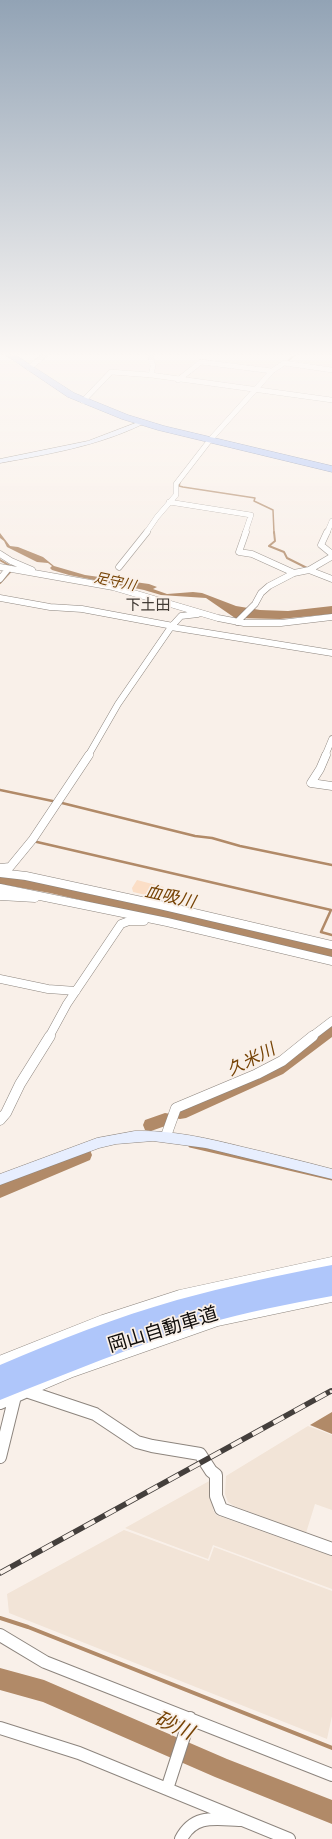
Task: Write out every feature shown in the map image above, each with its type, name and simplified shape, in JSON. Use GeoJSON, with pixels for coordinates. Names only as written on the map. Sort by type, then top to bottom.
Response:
{"type":"FeatureCollection","features":[{"type":"Feature","properties":{"kind":"highway"},"geometry":{"type":"LineString","coordinates":[[212,441],[332,468]]}},
{"type":"Feature","properties":{"kind":"highway","name":"岡山自動車道"},"geometry":{"type":"LineString","coordinates":[[0,1375],[61,1348],[134,1322],[202,1302],[275,1284],[332,1273]]}},
{"type":"Feature","properties":{"kind":"highway","name":"岡山自動車道"},"geometry":{"type":"LineString","coordinates":[[13,1393],[67,1362],[139,1335],[206,1315],[281,1297],[332,1287]]}},
{"type":"Feature","properties":{"kind":"street"},"geometry":{"type":"LineString","coordinates":[[0,461],[99,441]]}},
{"type":"Feature","properties":{"kind":"street"},"geometry":{"type":"LineString","coordinates":[[119,567],[176,495],[176,484],[212,441]]}},
{"type":"Feature","properties":{"kind":"street"},"geometry":{"type":"LineString","coordinates":[[169,502],[251,515],[239,552],[252,554],[294,573]]}},
{"type":"Feature","properties":{"kind":"street"},"geometry":{"type":"LineString","coordinates":[[238,621],[253,605],[260,593],[269,586],[294,573],[310,570],[332,556],[321,545],[332,520]]}},
{"type":"Feature","properties":{"kind":"street"},"geometry":{"type":"LineString","coordinates":[[0,554],[39,574]]}},
{"type":"Feature","properties":{"kind":"street"},"geometry":{"type":"LineString","coordinates":[[0,567],[113,587],[203,614],[238,621],[275,623],[332,617]]}},
{"type":"Feature","properties":{"kind":"street"},"geometry":{"type":"LineString","coordinates":[[0,579],[8,569]]}},
{"type":"Feature","properties":{"kind":"street"},"geometry":{"type":"LineString","coordinates":[[310,570],[332,579]]}},
{"type":"Feature","properties":{"kind":"street"},"geometry":{"type":"LineString","coordinates":[[0,598],[50,607],[82,609],[332,653]]}},
{"type":"Feature","properties":{"kind":"street"},"geometry":{"type":"LineString","coordinates":[[0,868],[10,867],[33,839],[98,741],[118,704],[173,625],[181,616],[203,614]]}},
{"type":"Feature","properties":{"kind":"street"},"geometry":{"type":"LineString","coordinates":[[332,739],[320,769],[311,783],[332,786]]}},
{"type":"Feature","properties":{"kind":"street"},"geometry":{"type":"LineString","coordinates":[[0,873],[26,876],[160,905],[332,945]]}},
{"type":"Feature","properties":{"kind":"street"},"geometry":{"type":"LineString","coordinates":[[0,888],[167,922],[332,961]]}},
{"type":"Feature","properties":{"kind":"street"},"geometry":{"type":"LineString","coordinates":[[0,897],[54,898]]}},
{"type":"Feature","properties":{"kind":"street"},"geometry":{"type":"LineString","coordinates":[[0,1120],[6,1113],[20,1084],[43,1049],[67,1004],[121,924],[129,921],[167,922]]}},
{"type":"Feature","properties":{"kind":"street"},"geometry":{"type":"LineString","coordinates":[[0,979],[48,989],[76,991]]}},
{"type":"Feature","properties":{"kind":"street"},"geometry":{"type":"LineString","coordinates":[[166,1136],[176,1108],[257,1074],[282,1061],[332,1021]]}},
{"type":"Feature","properties":{"kind":"street"},"geometry":{"type":"LineString","coordinates":[[0,1180],[82,1148],[114,1138],[145,1135],[166,1136],[204,1142],[332,1174]]}},
{"type":"Feature","properties":{"kind":"street"},"geometry":{"type":"LineString","coordinates":[[0,1361],[103,1320],[180,1296],[332,1262]]}},
{"type":"Feature","properties":{"kind":"street"},"geometry":{"type":"LineString","coordinates":[[0,1403],[13,1393],[218,1321],[332,1297]]}},
{"type":"Feature","properties":{"kind":"street"},"geometry":{"type":"LineString","coordinates":[[0,1457],[13,1393]]}},
{"type":"Feature","properties":{"kind":"street"},"geometry":{"type":"LineString","coordinates":[[13,1393],[82,1409],[104,1419],[130,1439],[152,1447],[200,1454],[211,1471],[216,1475],[216,1496],[221,1509],[332,1549]]}},
{"type":"Feature","properties":{"kind":"street"},"geometry":{"type":"LineString","coordinates":[[0,1635],[45,1662],[189,1721],[332,1775]]}},
{"type":"Feature","properties":{"kind":"street"},"geometry":{"type":"LineString","coordinates":[[168,1785],[189,1721]]}},
{"type":"Feature","properties":{"kind":"street"},"geometry":{"type":"LineString","coordinates":[[0,1728],[79,1753],[168,1785],[243,1820],[289,1839]]}},
{"type":"Feature","properties":{"kind":"street"},"geometry":{"type":"LineString","coordinates":[[181,1839],[185,1829],[194,1822],[243,1820]]}},
{"type":"Feature","properties":{"kind":"shaded area"},"geometry":{"type":"Polygon","coordinates":[[[137,880],[164,887],[159,898],[133,892],[132,888],[137,880]]]}},
{"type":"Feature","properties":{"kind":"shaded area"},"geometry":{"type":"Polygon","coordinates":[[[308,1426],[332,1435],[332,1510],[315,1504],[306,1533],[234,1506],[228,1502],[225,1494],[226,1476],[308,1426]]]}},
{"type":"Feature","properties":{"kind":"shaded area"},"geometry":{"type":"Polygon","coordinates":[[[211,1480],[213,1510],[216,1515],[332,1556],[332,1589],[213,1545],[208,1559],[125,1528],[211,1480]]]}},
{"type":"Feature","properties":{"kind":"shaded area"},"geometry":{"type":"Polygon","coordinates":[[[124,1530],[209,1561],[214,1547],[332,1591],[332,1716],[327,1739],[9,1613],[7,1594],[124,1530]]]}},
{"type":"Feature","properties":{"kind":"water","name":"足守川"},"geometry":{"type":"Polygon","coordinates":[[[0,533],[10,546],[18,547],[43,557],[54,566],[85,575],[149,584],[157,587],[153,589],[167,594],[193,592],[202,593],[236,606],[260,610],[288,611],[332,606],[332,614],[280,619],[235,618],[206,598],[161,595],[52,570],[50,568],[52,566],[48,563],[37,562],[7,547],[4,541],[0,538],[0,533]]]}},
{"type":"Feature","properties":{"kind":"water"},"geometry":{"type":"Polygon","coordinates":[[[332,1412],[332,1434],[310,1425],[332,1412]]]}},
{"type":"Feature","properties":{"kind":"waterway"},"geometry":{"type":"LineString","coordinates":[[180,482],[179,486],[183,487],[255,498],[254,501],[273,510],[274,533]]}},
{"type":"Feature","properties":{"kind":"waterway"},"geometry":{"type":"LineString","coordinates":[[274,532],[275,541],[269,546],[284,552],[287,558],[309,569]]}},
{"type":"Feature","properties":{"kind":"waterway"},"geometry":{"type":"LineString","coordinates":[[0,560],[12,567]]}},
{"type":"Feature","properties":{"kind":"waterway"},"geometry":{"type":"LineString","coordinates":[[0,583],[11,571]]}},
{"type":"Feature","properties":{"kind":"waterway"},"geometry":{"type":"LineString","coordinates":[[0,790],[62,803],[195,836],[212,838],[240,846],[332,865]]}},
{"type":"Feature","properties":{"kind":"waterway"},"geometry":{"type":"LineString","coordinates":[[37,842],[331,910],[321,932],[332,935]]}},
{"type":"Feature","properties":{"kind":"waterway","name":"血吸川"},"geometry":{"type":"LineString","coordinates":[[0,880],[50,888],[332,953]]}},
{"type":"Feature","properties":{"kind":"waterway","name":"久米川"},"geometry":{"type":"LineString","coordinates":[[180,1113],[277,1070],[332,1029]]}},
{"type":"Feature","properties":{"kind":"waterway","name":"久米川"},"geometry":{"type":"LineString","coordinates":[[151,1125],[165,1119]]}},
{"type":"Feature","properties":{"kind":"waterway"},"geometry":{"type":"LineString","coordinates":[[190,1146],[332,1179]]}},
{"type":"Feature","properties":{"kind":"waterway","name":"久米川"},"geometry":{"type":"LineString","coordinates":[[0,1191],[84,1155]]}},
{"type":"Feature","properties":{"kind":"waterway"},"geometry":{"type":"LineString","coordinates":[[0,1618],[28,1627],[332,1748]]}},
{"type":"Feature","properties":{"kind":"waterway","name":"砂川"},"geometry":{"type":"LineString","coordinates":[[0,1679],[44,1691],[223,1769],[332,1812]]}},
{"type":"Feature","properties":{"kind":"railway"},"geometry":{"type":"LineString","coordinates":[[0,1573],[331,1391]]}},
{"type":"Feature","properties":{"kind":"district","name":"下土田"},"geometry":{"type":"Point","coordinates":[148,605]}}]}
